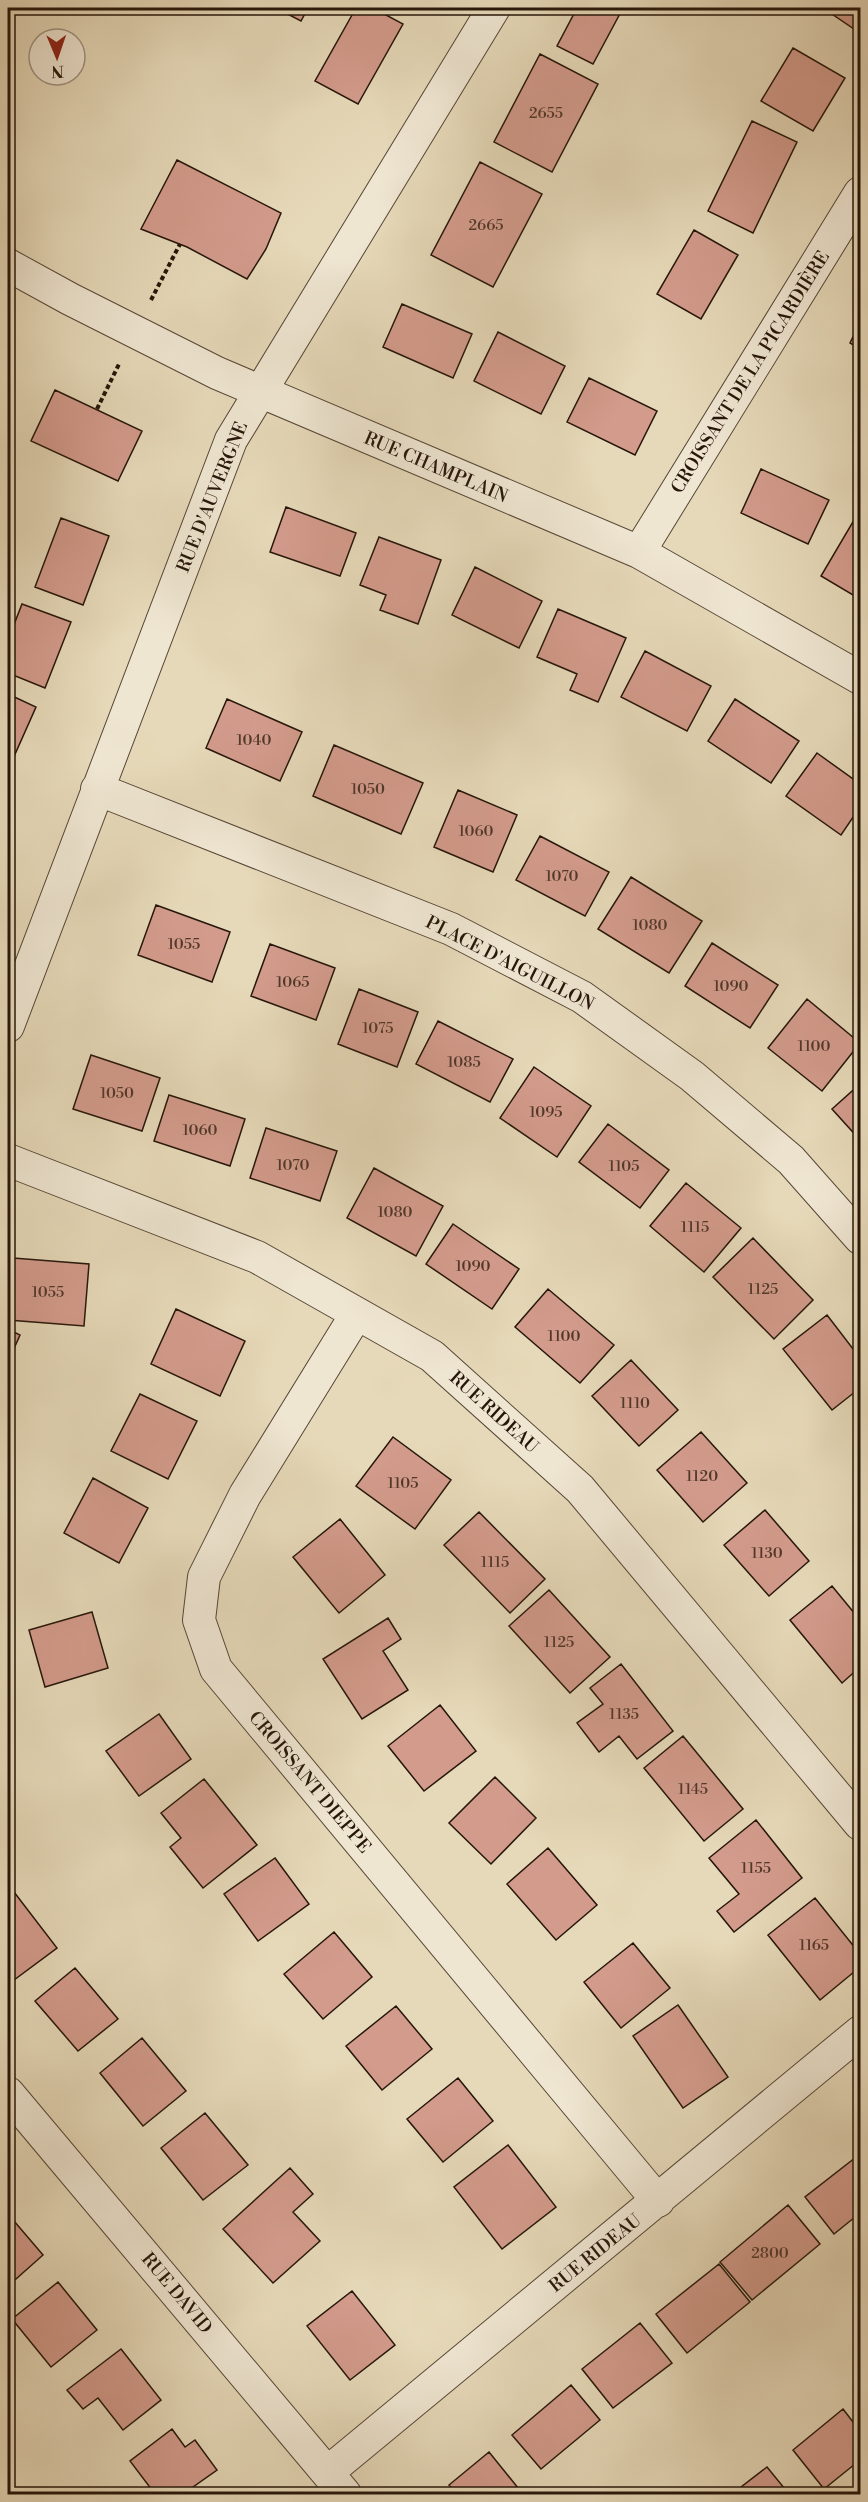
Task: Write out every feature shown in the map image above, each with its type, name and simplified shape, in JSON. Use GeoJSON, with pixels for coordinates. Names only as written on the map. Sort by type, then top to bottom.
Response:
{"type":"FeatureCollection","features":[{"type":"Feature","properties":{"kind":"street","name":"RUE D'AUVERGNE"},"geometry":{"type":"LineString","coordinates":[[8,1026],[231,440],[494,8]]}},
{"type":"Feature","properties":{"kind":"street","name":"CROISSANT DE LA PICARDIÈRE"},"geometry":{"type":"LineString","coordinates":[[639,552],[861,193]]}},
{"type":"Feature","properties":{"kind":"street","name":"RUE CHAMPLAIN"},"geometry":{"type":"LineString","coordinates":[[8,265],[169,350],[259,392],[639,552],[861,678]]}},
{"type":"Feature","properties":{"kind":"street","name":"PLACE D'AIGUILLON"},"geometry":{"type":"LineString","coordinates":[[97,789],[451,929],[582,997],[692,1076],[791,1160],[861,1238]]}},
{"type":"Feature","properties":{"kind":"street","name":"RUE RIDEAU"},"geometry":{"type":"LineString","coordinates":[[8,1160],[257,1257],[432,1356],[580,1489],[861,1824]]}},
{"type":"Feature","properties":{"kind":"street","name":"CROISSANT DIEPPE"},"geometry":{"type":"LineString","coordinates":[[356,1314],[245,1495],[204,1577],[199,1620],[216,1669],[658,2201]]}},
{"type":"Feature","properties":{"kind":"street","name":"RUE RIDEAU"},"geometry":{"type":"LineString","coordinates":[[337,2483],[658,2201],[861,2032]]}},
{"type":"Feature","properties":{"kind":"street","name":"RUE DAVID"},"geometry":{"type":"LineString","coordinates":[[8,2093],[337,2483]]}},
{"type":"Feature","properties":{"kind":"path"},"geometry":{"type":"LineString","coordinates":[[151,300],[180,244]]}},
{"type":"Feature","properties":{"kind":"path"},"geometry":{"type":"LineString","coordinates":[[96,409],[120,362]]}},
{"type":"Feature","properties":{"kind":"building"},"geometry":{"type":"Polygon","coordinates":[[[276,8],[308,8],[301,21],[276,8]]]}},
{"type":"Feature","properties":{"kind":"building"},"geometry":{"type":"Polygon","coordinates":[[[356,8],[373,8],[403,24],[358,104],[315,81],[356,8]]]}},
{"type":"Feature","properties":{"kind":"building"},"geometry":{"type":"Polygon","coordinates":[[[577,8],[623,8],[593,64],[557,46],[577,8]]]}},
{"type":"Feature","properties":{"kind":"building"},"geometry":{"type":"Polygon","coordinates":[[[827,8],[860,8],[860,33],[826,10],[827,8]]]}},
{"type":"Feature","properties":{"kind":"building"},"geometry":{"type":"Polygon","coordinates":[[[793,48],[845,78],[813,131],[761,101],[793,48]]]}},
{"type":"Feature","properties":{"kind":"building"},"geometry":{"type":"Polygon","coordinates":[[[540,54],[598,84],[552,172],[494,142],[540,54]]]}},
{"type":"Feature","properties":{"kind":"building"},"geometry":{"type":"Polygon","coordinates":[[[752,121],[797,142],[753,233],[708,211],[752,121]]]}},
{"type":"Feature","properties":{"kind":"building"},"geometry":{"type":"Polygon","coordinates":[[[177,160],[281,213],[266,249],[247,279],[187,247],[141,229],[177,160]]]}},
{"type":"Feature","properties":{"kind":"building"},"geometry":{"type":"Polygon","coordinates":[[[480,162],[542,194],[493,287],[431,255],[480,162]]]}},
{"type":"Feature","properties":{"kind":"building"},"geometry":{"type":"Polygon","coordinates":[[[694,230],[738,255],[701,319],[657,294],[694,230]]]}},
{"type":"Feature","properties":{"kind":"building"},"geometry":{"type":"Polygon","coordinates":[[[402,304],[472,334],[453,378],[383,347],[402,304]]]}},
{"type":"Feature","properties":{"kind":"building"},"geometry":{"type":"Polygon","coordinates":[[[860,322],[860,349],[850,343],[860,322]]]}},
{"type":"Feature","properties":{"kind":"building"},"geometry":{"type":"Polygon","coordinates":[[[498,332],[565,366],[541,414],[474,381],[498,332]]]}},
{"type":"Feature","properties":{"kind":"building"},"geometry":{"type":"Polygon","coordinates":[[[589,378],[657,411],[635,455],[567,422],[589,378]]]}},
{"type":"Feature","properties":{"kind":"building"},"geometry":{"type":"Polygon","coordinates":[[[55,390],[142,431],[118,481],[31,441],[55,390]]]}},
{"type":"Feature","properties":{"kind":"building"},"geometry":{"type":"Polygon","coordinates":[[[8,432],[13,434],[8,447],[8,432]]]}},
{"type":"Feature","properties":{"kind":"building"},"geometry":{"type":"Polygon","coordinates":[[[761,469],[829,500],[808,544],[741,513],[761,469]]]}},
{"type":"Feature","properties":{"kind":"building"},"geometry":{"type":"Polygon","coordinates":[[[286,507],[356,533],[340,576],[270,552],[286,507]]]}},
{"type":"Feature","properties":{"kind":"building"},"geometry":{"type":"Polygon","coordinates":[[[61,518],[109,536],[83,605],[35,587],[61,518]]]}},
{"type":"Feature","properties":{"kind":"building"},"geometry":{"type":"Polygon","coordinates":[[[854,520],[860,524],[860,594],[858,598],[821,576],[854,520]]]}},
{"type":"Feature","properties":{"kind":"building"},"geometry":{"type":"Polygon","coordinates":[[[379,537],[441,560],[418,624],[380,610],[386,595],[360,585],[379,537]]]}},
{"type":"Feature","properties":{"kind":"building"},"geometry":{"type":"Polygon","coordinates":[[[475,567],[542,601],[519,648],[452,615],[475,567]]]}},
{"type":"Feature","properties":{"kind":"building"},"geometry":{"type":"Polygon","coordinates":[[[22,604],[71,622],[45,688],[8,673],[8,640],[22,604]]]}},
{"type":"Feature","properties":{"kind":"building"},"geometry":{"type":"Polygon","coordinates":[[[558,609],[626,638],[598,702],[570,690],[577,674],[537,657],[558,609]]]}},
{"type":"Feature","properties":{"kind":"building"},"geometry":{"type":"Polygon","coordinates":[[[645,651],[711,686],[687,731],[621,697],[645,651]]]}},
{"type":"Feature","properties":{"kind":"building"},"geometry":{"type":"Polygon","coordinates":[[[8,694],[36,707],[8,770],[8,694]]]}},
{"type":"Feature","properties":{"kind":"building"},"geometry":{"type":"Polygon","coordinates":[[[227,699],[302,732],[280,781],[206,748],[227,699]]]}},
{"type":"Feature","properties":{"kind":"building"},"geometry":{"type":"Polygon","coordinates":[[[735,699],[799,741],[771,783],[708,741],[735,699]]]}},
{"type":"Feature","properties":{"kind":"building"},"geometry":{"type":"Polygon","coordinates":[[[334,745],[423,783],[401,834],[313,796],[334,745]]]}},
{"type":"Feature","properties":{"kind":"building"},"geometry":{"type":"Polygon","coordinates":[[[817,753],[860,784],[860,807],[841,835],[786,796],[817,753]]]}},
{"type":"Feature","properties":{"kind":"building"},"geometry":{"type":"Polygon","coordinates":[[[8,790],[12,792],[8,804],[8,790]]]}},
{"type":"Feature","properties":{"kind":"building"},"geometry":{"type":"Polygon","coordinates":[[[458,790],[517,815],[493,872],[434,847],[458,790]]]}},
{"type":"Feature","properties":{"kind":"building"},"geometry":{"type":"Polygon","coordinates":[[[540,836],[609,872],[585,916],[516,880],[540,836]]]}},
{"type":"Feature","properties":{"kind":"building"},"geometry":{"type":"Polygon","coordinates":[[[631,877],[702,921],[669,973],[598,929],[631,877]]]}},
{"type":"Feature","properties":{"kind":"building"},"geometry":{"type":"Polygon","coordinates":[[[156,905],[230,932],[212,982],[138,955],[156,905]]]}},
{"type":"Feature","properties":{"kind":"building"},"geometry":{"type":"Polygon","coordinates":[[[712,943],[778,985],[750,1028],[685,986],[712,943]]]}},
{"type":"Feature","properties":{"kind":"building"},"geometry":{"type":"Polygon","coordinates":[[[270,944],[335,968],[316,1020],[251,996],[270,944]]]}},
{"type":"Feature","properties":{"kind":"building"},"geometry":{"type":"Polygon","coordinates":[[[359,989],[418,1012],[397,1067],[338,1044],[359,989]]]}},
{"type":"Feature","properties":{"kind":"building"},"geometry":{"type":"Polygon","coordinates":[[[807,999],[860,1043],[822,1091],[768,1048],[807,999]]]}},
{"type":"Feature","properties":{"kind":"building"},"geometry":{"type":"Polygon","coordinates":[[[438,1021],[513,1059],[490,1102],[416,1064],[438,1021]]]}},
{"type":"Feature","properties":{"kind":"building"},"geometry":{"type":"Polygon","coordinates":[[[91,1055],[160,1078],[142,1131],[73,1109],[91,1055]]]}},
{"type":"Feature","properties":{"kind":"building"},"geometry":{"type":"Polygon","coordinates":[[[534,1067],[591,1106],[557,1157],[500,1118],[534,1067]]]}},
{"type":"Feature","properties":{"kind":"building"},"geometry":{"type":"Polygon","coordinates":[[[860,1084],[860,1140],[832,1109],[860,1084]]]}},
{"type":"Feature","properties":{"kind":"building"},"geometry":{"type":"Polygon","coordinates":[[[169,1095],[245,1119],[230,1166],[154,1141],[169,1095]]]}},
{"type":"Feature","properties":{"kind":"building"},"geometry":{"type":"Polygon","coordinates":[[[608,1124],[669,1170],[640,1208],[579,1162],[608,1124]]]}},
{"type":"Feature","properties":{"kind":"building"},"geometry":{"type":"Polygon","coordinates":[[[266,1128],[337,1151],[320,1201],[250,1178],[266,1128]]]}},
{"type":"Feature","properties":{"kind":"building"},"geometry":{"type":"Polygon","coordinates":[[[374,1168],[443,1206],[416,1256],[347,1218],[374,1168]]]}},
{"type":"Feature","properties":{"kind":"building"},"geometry":{"type":"Polygon","coordinates":[[[686,1183],[741,1228],[704,1272],[650,1226],[686,1183]]]}},
{"type":"Feature","properties":{"kind":"building"},"geometry":{"type":"Polygon","coordinates":[[[453,1224],[519,1269],[492,1309],[426,1264],[453,1224]]]}},
{"type":"Feature","properties":{"kind":"building"},"geometry":{"type":"Polygon","coordinates":[[[753,1238],[813,1300],[774,1339],[713,1277],[753,1238]]]}},
{"type":"Feature","properties":{"kind":"building"},"geometry":{"type":"Polygon","coordinates":[[[13,1258],[89,1264],[84,1326],[8,1320],[13,1258]]]}},
{"type":"Feature","properties":{"kind":"building"},"geometry":{"type":"Polygon","coordinates":[[[548,1289],[614,1345],[580,1383],[515,1327],[548,1289]]]}},
{"type":"Feature","properties":{"kind":"building"},"geometry":{"type":"Polygon","coordinates":[[[176,1309],[245,1341],[220,1396],[151,1364],[176,1309]]]}},
{"type":"Feature","properties":{"kind":"building"},"geometry":{"type":"Polygon","coordinates":[[[827,1315],[860,1358],[860,1388],[832,1410],[783,1349],[827,1315]]]}},
{"type":"Feature","properties":{"kind":"building"},"geometry":{"type":"Polygon","coordinates":[[[8,1329],[20,1335],[8,1362],[8,1329]]]}},
{"type":"Feature","properties":{"kind":"building"},"geometry":{"type":"Polygon","coordinates":[[[631,1360],[678,1410],[639,1446],[592,1396],[631,1360]]]}},
{"type":"Feature","properties":{"kind":"building"},"geometry":{"type":"Polygon","coordinates":[[[140,1394],[197,1421],[168,1479],[111,1451],[140,1394]]]}},
{"type":"Feature","properties":{"kind":"building"},"geometry":{"type":"Polygon","coordinates":[[[860,1421],[860,1434],[854,1426],[860,1421]]]}},
{"type":"Feature","properties":{"kind":"building"},"geometry":{"type":"Polygon","coordinates":[[[701,1432],[747,1483],[703,1522],[657,1470],[701,1432]]]}},
{"type":"Feature","properties":{"kind":"building"},"geometry":{"type":"Polygon","coordinates":[[[393,1437],[451,1480],[415,1529],[356,1486],[393,1437]]]}},
{"type":"Feature","properties":{"kind":"building"},"geometry":{"type":"Polygon","coordinates":[[[93,1478],[148,1508],[119,1563],[64,1533],[93,1478]]]}},
{"type":"Feature","properties":{"kind":"building"},"geometry":{"type":"Polygon","coordinates":[[[765,1510],[809,1561],[769,1596],[724,1545],[765,1510]]]}},
{"type":"Feature","properties":{"kind":"building"},"geometry":{"type":"Polygon","coordinates":[[[479,1512],[545,1579],[510,1613],[444,1545],[479,1512]]]}},
{"type":"Feature","properties":{"kind":"building"},"geometry":{"type":"Polygon","coordinates":[[[340,1519],[385,1575],[339,1613],[293,1557],[340,1519]]]}},
{"type":"Feature","properties":{"kind":"building"},"geometry":{"type":"Polygon","coordinates":[[[832,1586],[860,1620],[860,1667],[842,1683],[790,1620],[832,1586]]]}},
{"type":"Feature","properties":{"kind":"building"},"geometry":{"type":"Polygon","coordinates":[[[549,1590],[610,1657],[570,1693],[509,1626],[549,1590]]]}},
{"type":"Feature","properties":{"kind":"building"},"geometry":{"type":"Polygon","coordinates":[[[92,1612],[108,1668],[45,1687],[29,1630],[92,1612]]]}},
{"type":"Feature","properties":{"kind":"building"},"geometry":{"type":"Polygon","coordinates":[[[388,1618],[401,1639],[383,1651],[408,1690],[362,1719],[323,1659],[388,1618]]]}},
{"type":"Feature","properties":{"kind":"building"},"geometry":{"type":"Polygon","coordinates":[[[621,1664],[673,1731],[637,1759],[619,1736],[599,1752],[577,1723],[603,1704],[590,1688],[621,1664]]]}},
{"type":"Feature","properties":{"kind":"building"},"geometry":{"type":"Polygon","coordinates":[[[860,1693],[860,1705],[855,1697],[860,1693]]]}},
{"type":"Feature","properties":{"kind":"building"},"geometry":{"type":"Polygon","coordinates":[[[440,1705],[476,1751],[424,1791],[388,1746],[440,1705]]]}},
{"type":"Feature","properties":{"kind":"building"},"geometry":{"type":"Polygon","coordinates":[[[159,1714],[191,1759],[139,1796],[106,1751],[159,1714]]]}},
{"type":"Feature","properties":{"kind":"building"},"geometry":{"type":"Polygon","coordinates":[[[683,1736],[743,1809],[704,1841],[644,1768],[683,1736]]]}},
{"type":"Feature","properties":{"kind":"building"},"geometry":{"type":"Polygon","coordinates":[[[495,1777],[536,1818],[491,1864],[449,1823],[495,1777]]]}},
{"type":"Feature","properties":{"kind":"building"},"geometry":{"type":"Polygon","coordinates":[[[204,1779],[257,1845],[203,1888],[170,1847],[181,1838],[161,1813],[204,1779]]]}},
{"type":"Feature","properties":{"kind":"building"},"geometry":{"type":"Polygon","coordinates":[[[756,1820],[802,1878],[734,1932],[717,1911],[739,1894],[709,1858],[756,1820]]]}},
{"type":"Feature","properties":{"kind":"building"},"geometry":{"type":"Polygon","coordinates":[[[548,1848],[597,1905],[556,1940],[507,1884],[548,1848]]]}},
{"type":"Feature","properties":{"kind":"building"},"geometry":{"type":"Polygon","coordinates":[[[275,1858],[309,1904],[258,1941],[224,1894],[275,1858]]]}},
{"type":"Feature","properties":{"kind":"building"},"geometry":{"type":"Polygon","coordinates":[[[14,1892],[57,1948],[14,1980],[8,1972],[8,1897],[14,1892]]]}},
{"type":"Feature","properties":{"kind":"building"},"geometry":{"type":"Polygon","coordinates":[[[815,1898],[860,1954],[860,1967],[820,2000],[768,1935],[815,1898]]]}},
{"type":"Feature","properties":{"kind":"building"},"geometry":{"type":"Polygon","coordinates":[[[334,1932],[372,1977],[323,2019],[284,1974],[334,1932]]]}},
{"type":"Feature","properties":{"kind":"building"},"geometry":{"type":"Polygon","coordinates":[[[633,1943],[670,1988],[621,2028],[584,1982],[633,1943]]]}},
{"type":"Feature","properties":{"kind":"building"},"geometry":{"type":"Polygon","coordinates":[[[75,1968],[118,2019],[78,2051],[35,2001],[75,1968]]]}},
{"type":"Feature","properties":{"kind":"building"},"geometry":{"type":"Polygon","coordinates":[[[678,2005],[728,2077],[683,2108],[633,2036],[678,2005]]]}},
{"type":"Feature","properties":{"kind":"building"},"geometry":{"type":"Polygon","coordinates":[[[396,2006],[432,2049],[382,2090],[346,2046],[396,2006]]]}},
{"type":"Feature","properties":{"kind":"building"},"geometry":{"type":"Polygon","coordinates":[[[142,2038],[186,2091],[143,2126],[100,2073],[142,2038]]]}},
{"type":"Feature","properties":{"kind":"building"},"geometry":{"type":"Polygon","coordinates":[[[458,2078],[493,2121],[443,2162],[407,2119],[458,2078]]]}},
{"type":"Feature","properties":{"kind":"building"},"geometry":{"type":"Polygon","coordinates":[[[205,2113],[248,2165],[203,2200],[161,2148],[205,2113]]]}},
{"type":"Feature","properties":{"kind":"building"},"geometry":{"type":"Polygon","coordinates":[[[508,2145],[556,2207],[502,2249],[454,2187],[508,2145]]]}},
{"type":"Feature","properties":{"kind":"building"},"geometry":{"type":"Polygon","coordinates":[[[860,2154],[860,2213],[834,2234],[805,2197],[860,2154]]]}},
{"type":"Feature","properties":{"kind":"building"},"geometry":{"type":"Polygon","coordinates":[[[290,2168],[313,2194],[293,2212],[320,2241],[273,2283],[223,2229],[290,2168]]]}},
{"type":"Feature","properties":{"kind":"building"},"geometry":{"type":"Polygon","coordinates":[[[788,2205],[820,2244],[752,2300],[720,2262],[788,2205]]]}},
{"type":"Feature","properties":{"kind":"building"},"geometry":{"type":"Polygon","coordinates":[[[8,2214],[43,2255],[8,2286],[8,2214]]]}},
{"type":"Feature","properties":{"kind":"building"},"geometry":{"type":"Polygon","coordinates":[[[719,2264],[750,2302],[687,2353],[656,2314],[719,2264]]]}},
{"type":"Feature","properties":{"kind":"building"},"geometry":{"type":"Polygon","coordinates":[[[58,2282],[97,2330],[51,2367],[12,2319],[58,2282]]]}},
{"type":"Feature","properties":{"kind":"building"},"geometry":{"type":"Polygon","coordinates":[[[352,2291],[395,2345],[350,2380],[307,2326],[352,2291]]]}},
{"type":"Feature","properties":{"kind":"building"},"geometry":{"type":"Polygon","coordinates":[[[640,2323],[672,2363],[613,2408],[582,2369],[640,2323]]]}},
{"type":"Feature","properties":{"kind":"building"},"geometry":{"type":"Polygon","coordinates":[[[121,2349],[161,2400],[123,2430],[98,2398],[83,2409],[67,2390],[121,2349]]]}},
{"type":"Feature","properties":{"kind":"building"},"geometry":{"type":"Polygon","coordinates":[[[571,2385],[600,2420],[541,2469],[512,2435],[571,2385]]]}},
{"type":"Feature","properties":{"kind":"building"},"geometry":{"type":"Polygon","coordinates":[[[843,2409],[860,2431],[860,2460],[824,2489],[793,2450],[843,2409]]]}},
{"type":"Feature","properties":{"kind":"building"},"geometry":{"type":"Polygon","coordinates":[[[172,2429],[185,2447],[195,2440],[217,2470],[183,2494],[155,2494],[130,2461],[172,2429]]]}},
{"type":"Feature","properties":{"kind":"building"},"geometry":{"type":"Polygon","coordinates":[[[489,2452],[523,2494],[457,2494],[449,2485],[489,2452]]]}},
{"type":"Feature","properties":{"kind":"building"},"geometry":{"type":"Polygon","coordinates":[[[767,2467],[789,2494],[732,2494],[767,2467]]]}}]}
